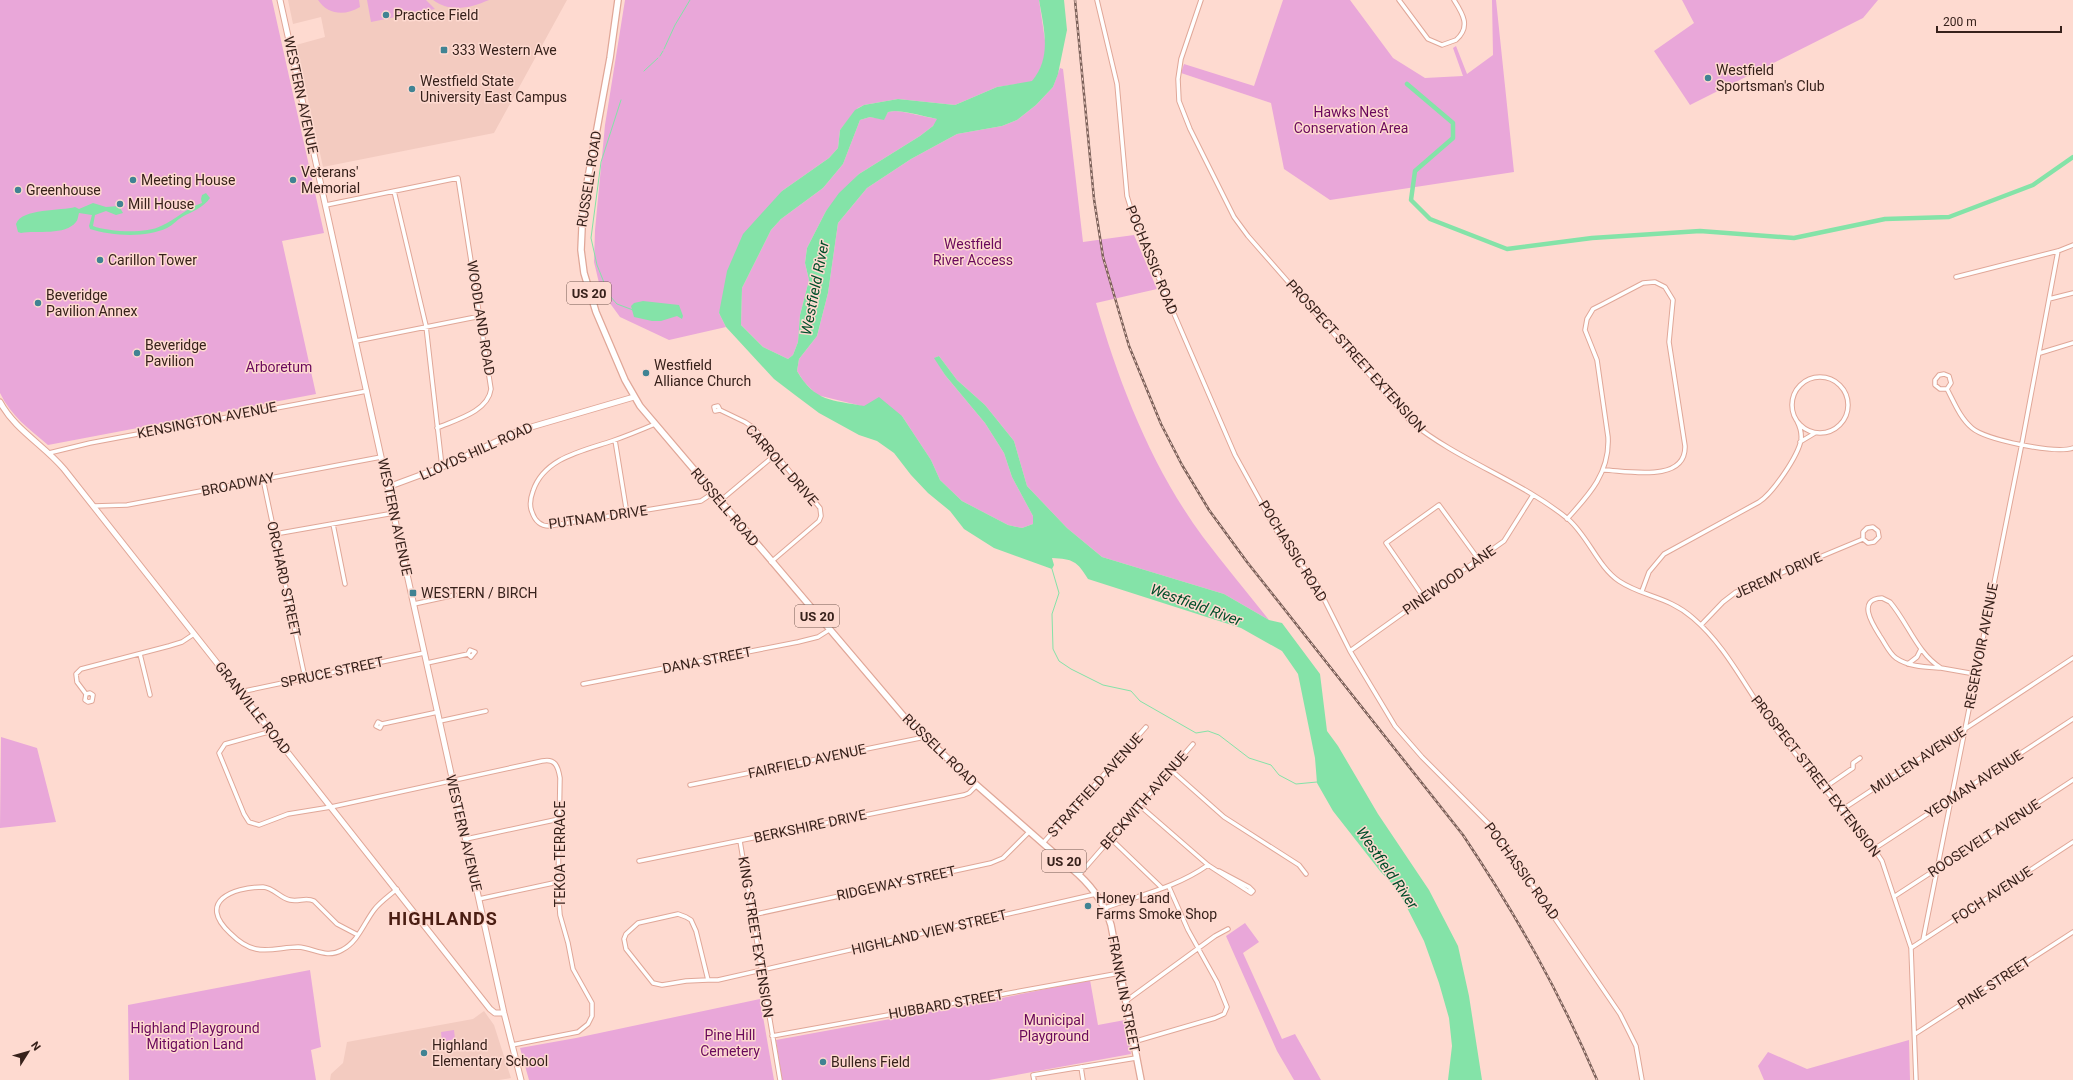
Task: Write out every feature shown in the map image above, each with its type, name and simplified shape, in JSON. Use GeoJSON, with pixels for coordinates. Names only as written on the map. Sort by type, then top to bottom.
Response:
{"type":"FeatureCollection","features":[{"type":"Feature","properties":{"kind":"main road","name":"WESTERN AVENUE"},"geometry":{"type":"LineString","coordinates":[[280,0],[504,1013],[521,1080]]}},
{"type":"Feature","properties":{"kind":"main road","name":"RUSSELL ROAD"},"geometry":{"type":"LineString","coordinates":[[618,0],[610,58],[583,205],[581,250],[584,273],[591,299],[617,363],[634,397],[771,562],[900,712],[977,785],[1079,875],[1096,894],[1105,908]]}},
{"type":"Feature","properties":{"kind":"main road","name":"LLOYDS HILL ROAD"},"geometry":{"type":"LineString","coordinates":[[388,487],[442,467],[521,430],[634,397]]}},
{"type":"Feature","properties":{"kind":"main road","name":"GRANVILLE ROAD"},"geometry":{"type":"LineString","coordinates":[[0,402],[2,410],[49,453],[94,506],[490,1009],[496,1013],[504,1013]]}},
{"type":"Feature","properties":{"kind":"main road","name":"FRANKLIN STREET"},"geometry":{"type":"LineString","coordinates":[[1105,908],[1111,925],[1141,1080]]}},
{"type":"Feature","properties":{"kind":"street","name":"POCHASSIC ROAD"},"geometry":{"type":"LineString","coordinates":[[1097,0],[1117,84],[1126,196],[1137,228],[1235,455],[1279,535],[1316,583],[1350,651],[1395,726],[1422,757],[1494,829],[1620,1014],[1636,1046],[1642,1080]]}},
{"type":"Feature","properties":{"kind":"street","name":"PROSPECT STREET EXTENSION"},"geometry":{"type":"LineString","coordinates":[[1200,0],[1182,59],[1178,79],[1179,101],[1191,132],[1234,217],[1250,238],[1411,422],[1431,438],[1533,495],[1567,518],[1580,531],[1614,577],[1623,584],[1672,603],[1701,625],[1724,653],[1771,722],[1874,849],[1882,862],[1895,896],[1911,948],[1916,1080]]}},
{"type":"Feature","properties":{"kind":"street"},"geometry":{"type":"LineString","coordinates":[[1399,0],[1428,39],[1442,45],[1456,40],[1464,31],[1464,18],[1454,0]]}},
{"type":"Feature","properties":{"kind":"street","name":"WOODLAND ROAD"},"geometry":{"type":"LineString","coordinates":[[394,191],[458,178],[492,381],[491,393],[483,405],[476,410],[437,428]]}},
{"type":"Feature","properties":{"kind":"street"},"geometry":{"type":"LineString","coordinates":[[326,204],[394,191],[426,326],[442,467]]}},
{"type":"Feature","properties":{"kind":"street"},"geometry":{"type":"LineString","coordinates":[[1956,277],[2058,251],[2073,245]]}},
{"type":"Feature","properties":{"kind":"street","name":"RESERVOIR AVENUE"},"geometry":{"type":"LineString","coordinates":[[1923,940],[2040,353],[2058,251]]}},
{"type":"Feature","properties":{"kind":"street"},"geometry":{"type":"LineString","coordinates":[[1567,518],[1589,495],[1604,470],[1608,449],[1608,429],[1597,360],[1586,334],[1586,322],[1591,312],[1601,304],[1643,283],[1658,283],[1668,289],[1673,300],[1669,342],[1685,446],[1684,454],[1676,467],[1665,472],[1604,470]]}},
{"type":"Feature","properties":{"kind":"street"},"geometry":{"type":"LineString","coordinates":[[2049,299],[2073,292]]}},
{"type":"Feature","properties":{"kind":"street"},"geometry":{"type":"LineString","coordinates":[[356,341],[481,316]]}},
{"type":"Feature","properties":{"kind":"street"},"geometry":{"type":"LineString","coordinates":[[2040,353],[2073,343]]}},
{"type":"Feature","properties":{"kind":"street"},"geometry":{"type":"LineString","coordinates":[[1944,374],[1950,378],[1951,383],[1947,389],[1940,390],[1935,385],[1935,380],[1939,375],[1944,374]]}},
{"type":"Feature","properties":{"kind":"street"},"geometry":{"type":"LineString","coordinates":[[1825,377],[1833,380],[1840,386],[1847,398],[1846,416],[1834,429],[1825,433],[1816,433],[1803,428],[1792,413],[1791,404],[1797,388],[1812,378],[1825,377]]}},
{"type":"Feature","properties":{"kind":"street"},"geometry":{"type":"LineString","coordinates":[[1947,389],[1963,418],[1974,430],[1989,437],[2057,450],[2073,448]]}},
{"type":"Feature","properties":{"kind":"street","name":"KENSINGTON AVENUE"},"geometry":{"type":"LineString","coordinates":[[49,453],[90,442],[367,391]]}},
{"type":"Feature","properties":{"kind":"street","name":"CARROLL DRIVE"},"geometry":{"type":"LineString","coordinates":[[720,410],[751,426],[816,502],[821,513],[816,523],[771,562]]}},
{"type":"Feature","properties":{"kind":"street"},"geometry":{"type":"LineString","coordinates":[[1642,591],[1649,572],[1664,554],[1759,502],[1770,494],[1778,483],[1800,442],[1800,431],[1797,421]]}},
{"type":"Feature","properties":{"kind":"street","name":"PUTNAM DRIVE"},"geometry":{"type":"LineString","coordinates":[[655,424],[582,451],[552,465],[536,483],[530,506],[535,520],[544,526],[627,514],[701,501],[713,493]]}},
{"type":"Feature","properties":{"kind":"street"},"geometry":{"type":"LineString","coordinates":[[1800,442],[1816,433]]}},
{"type":"Feature","properties":{"kind":"street"},"geometry":{"type":"LineString","coordinates":[[615,440],[627,514]]}},
{"type":"Feature","properties":{"kind":"street"},"geometry":{"type":"LineString","coordinates":[[720,501],[776,454]]}},
{"type":"Feature","properties":{"kind":"street","name":"BROADWAY"},"geometry":{"type":"LineString","coordinates":[[94,506],[127,505],[381,457]]}},
{"type":"Feature","properties":{"kind":"street","name":"ORCHARD STREET"},"geometry":{"type":"LineString","coordinates":[[263,479],[306,678]]}},
{"type":"Feature","properties":{"kind":"street","name":"PINEWOOD LANE"},"geometry":{"type":"LineString","coordinates":[[1350,651],[1504,542],[1533,495]]}},
{"type":"Feature","properties":{"kind":"street"},"geometry":{"type":"LineString","coordinates":[[1424,598],[1386,543],[1439,505],[1479,560]]}},
{"type":"Feature","properties":{"kind":"street"},"geometry":{"type":"LineString","coordinates":[[275,534],[394,512]]}},
{"type":"Feature","properties":{"kind":"street"},"geometry":{"type":"LineString","coordinates":[[333,524],[346,584]]}},
{"type":"Feature","properties":{"kind":"street","name":"JEREMY DRIVE"},"geometry":{"type":"LineString","coordinates":[[1873,527],[1878,531],[1879,537],[1874,542],[1868,543],[1863,538],[1863,532],[1867,528],[1873,527]]}},
{"type":"Feature","properties":{"kind":"street","name":"JEREMY DRIVE"},"geometry":{"type":"LineString","coordinates":[[1701,625],[1723,602],[1736,592],[1863,538]]}},
{"type":"Feature","properties":{"kind":"street"},"geometry":{"type":"LineString","coordinates":[[414,604],[455,595]]}},
{"type":"Feature","properties":{"kind":"street"},"geometry":{"type":"LineString","coordinates":[[1941,668],[1921,649],[1890,602],[1882,598],[1871,602],[1868,610],[1870,619],[1891,654],[1897,659],[1908,664],[1975,674]]}},
{"type":"Feature","properties":{"kind":"street","name":"DANA STREET"},"geometry":{"type":"LineString","coordinates":[[583,684],[798,642],[818,637],[830,630]]}},
{"type":"Feature","properties":{"kind":"street"},"geometry":{"type":"LineString","coordinates":[[86,694],[76,681],[76,674],[79,670],[178,643],[194,634]]}},
{"type":"Feature","properties":{"kind":"street"},"geometry":{"type":"LineString","coordinates":[[1908,664],[1917,657],[1921,649]]}},
{"type":"Feature","properties":{"kind":"street","name":"SPRUCE STREET"},"geometry":{"type":"LineString","coordinates":[[240,692],[424,653]]}},
{"type":"Feature","properties":{"kind":"street"},"geometry":{"type":"LineString","coordinates":[[140,654],[150,695]]}},
{"type":"Feature","properties":{"kind":"street"},"geometry":{"type":"LineString","coordinates":[[427,663],[468,654]]}},
{"type":"Feature","properties":{"kind":"street","name":"MULLEN AVENUE"},"geometry":{"type":"LineString","coordinates":[[1843,809],[2073,658]]}},
{"type":"Feature","properties":{"kind":"street"},"geometry":{"type":"LineString","coordinates":[[440,721],[486,711]]}},
{"type":"Feature","properties":{"kind":"street"},"geometry":{"type":"LineString","coordinates":[[382,724],[438,712]]}},
{"type":"Feature","properties":{"kind":"street","name":"YEOMAN AVENUE"},"geometry":{"type":"LineString","coordinates":[[1874,849],[2073,719]]}},
{"type":"Feature","properties":{"kind":"street","name":"STRATFIELD AVENUE"},"geometry":{"type":"LineString","coordinates":[[1043,843],[1146,727]]}},
{"type":"Feature","properties":{"kind":"street"},"geometry":{"type":"LineString","coordinates":[[272,731],[228,742],[220,750],[220,759],[249,822],[259,825],[281,816],[453,781]]}},
{"type":"Feature","properties":{"kind":"street","name":"FAIRFIELD AVENUE"},"geometry":{"type":"LineString","coordinates":[[690,785],[925,737]]}},
{"type":"Feature","properties":{"kind":"street","name":"BECKWITH AVENUE"},"geometry":{"type":"LineString","coordinates":[[1079,875],[1193,744]]}},
{"type":"Feature","properties":{"kind":"street"},"geometry":{"type":"LineString","coordinates":[[1824,788],[1853,768],[1853,763],[1860,758]]}},
{"type":"Feature","properties":{"kind":"street","name":"TEKOA TERRACE"},"geometry":{"type":"LineString","coordinates":[[453,781],[546,760],[552,760],[556,765],[560,778],[558,882],[560,919],[568,943],[573,970],[592,1003],[592,1016],[585,1027],[578,1032],[512,1045]]}},
{"type":"Feature","properties":{"kind":"street"},"geometry":{"type":"LineString","coordinates":[[1170,770],[1224,817],[1299,865],[1306,874]]}},
{"type":"Feature","properties":{"kind":"street","name":"ROOSEVELT AVENUE"},"geometry":{"type":"LineString","coordinates":[[1895,896],[2073,780]]}},
{"type":"Feature","properties":{"kind":"street","name":"BERKSHIRE DRIVE"},"geometry":{"type":"LineString","coordinates":[[639,861],[964,795],[969,793],[977,785]]}},
{"type":"Feature","properties":{"kind":"street"},"geometry":{"type":"LineString","coordinates":[[1139,805],[1208,865],[1244,890],[1253,892],[1249,886],[1219,872]]}},
{"type":"Feature","properties":{"kind":"street"},"geometry":{"type":"LineString","coordinates":[[466,840],[559,819]]}},
{"type":"Feature","properties":{"kind":"street","name":"RIDGEWAY STREET"},"geometry":{"type":"LineString","coordinates":[[752,915],[991,863],[1003,858],[1030,831]]}},
{"type":"Feature","properties":{"kind":"street"},"geometry":{"type":"LineString","coordinates":[[1110,838],[1161,887]]}},
{"type":"Feature","properties":{"kind":"street","name":"KING STREET EXTENSION"},"geometry":{"type":"LineString","coordinates":[[740,841],[780,1080]]}},
{"type":"Feature","properties":{"kind":"street","name":"FOCH AVENUE"},"geometry":{"type":"LineString","coordinates":[[1911,948],[2073,842]]}},
{"type":"Feature","properties":{"kind":"street"},"geometry":{"type":"LineString","coordinates":[[1105,908],[1161,887],[1169,887],[1196,874],[1208,865]]}},
{"type":"Feature","properties":{"kind":"street"},"geometry":{"type":"LineString","coordinates":[[479,899],[558,882]]}},
{"type":"Feature","properties":{"kind":"street"},"geometry":{"type":"LineString","coordinates":[[1133,1042],[1215,1018],[1226,1010],[1227,1007],[1217,982],[1200,949],[1188,930],[1169,887]]}},
{"type":"Feature","properties":{"kind":"street"},"geometry":{"type":"LineString","coordinates":[[358,935],[336,924],[314,900],[289,900],[267,888],[228,894],[221,899],[216,910],[218,921],[226,930],[246,946],[258,950],[298,947],[329,954],[343,950],[358,935],[376,906],[397,889]]}},
{"type":"Feature","properties":{"kind":"street","name":"HIGHLAND VIEW STREET"},"geometry":{"type":"LineString","coordinates":[[708,980],[696,931],[691,920],[686,917],[678,914],[638,923],[626,934],[624,939],[626,949],[653,983],[662,985],[686,981],[708,980],[728,978],[1096,894]]}},
{"type":"Feature","properties":{"kind":"street"},"geometry":{"type":"LineString","coordinates":[[1126,1001],[1200,949],[1215,936],[1228,930]]}},
{"type":"Feature","properties":{"kind":"street","name":"PINE STREET"},"geometry":{"type":"LineString","coordinates":[[1915,1034],[2073,932]]}},
{"type":"Feature","properties":{"kind":"street","name":"HUBBARD STREET"},"geometry":{"type":"LineString","coordinates":[[772,1036],[1120,972]]}},
{"type":"Feature","properties":{"kind":"street"},"geometry":{"type":"LineString","coordinates":[[1034,1080],[1033,1075],[1136,1058]]}},
{"type":"Feature","properties":{"kind":"street"},"geometry":{"type":"LineString","coordinates":[[1081,1067],[1083,1080]]}},
{"type":"Feature","properties":{"kind":"shaded area","name":"Westfield State University East Campus"},"geometry":{"type":"Polygon","coordinates":[[[288,0],[567,0],[494,133],[323,167],[296,45],[325,37],[321,17],[293,24],[288,0]]]}},
{"type":"Feature","properties":{"kind":"shaded area","name":"Highland Elementary School"},"geometry":{"type":"Polygon","coordinates":[[[484,1011],[494,1025],[511,1078],[499,1080],[330,1080],[331,1074],[343,1063],[347,1042],[473,1019],[484,1011]]]}},
{"type":"Feature","properties":{"kind":"green space","name":"Arboretum"},"geometry":{"type":"Polygon","coordinates":[[[0,0],[272,0],[324,233],[282,241],[316,394],[48,445],[21,422],[9,409],[0,393],[0,0]]]}},
{"type":"Feature","properties":{"kind":"green space"},"geometry":{"type":"Polygon","coordinates":[[[318,0],[359,0],[360,7],[349,12],[337,12],[327,9],[318,0]]]}},
{"type":"Feature","properties":{"kind":"green space","name":"Practice Field"},"geometry":{"type":"Polygon","coordinates":[[[367,0],[426,0],[435,9],[371,22],[367,0]]]}},
{"type":"Feature","properties":{"kind":"green space"},"geometry":{"type":"Polygon","coordinates":[[[433,0],[489,0],[468,7],[454,8],[447,7],[433,0]]]}},
{"type":"Feature","properties":{"kind":"green space"},"geometry":{"type":"Polygon","coordinates":[[[625,0],[1039,0],[1046,47],[1045,57],[1042,66],[1032,82],[997,87],[955,105],[898,99],[864,105],[858,108],[840,130],[838,148],[829,158],[782,191],[719,313],[726,327],[669,340],[620,317],[604,295],[599,283],[594,262],[595,230],[605,125],[625,0]]]}},
{"type":"Feature","properties":{"kind":"green space","name":"Hawks Nest Conservation Area"},"geometry":{"type":"Polygon","coordinates":[[[1283,0],[1350,0],[1393,58],[1425,78],[1463,76],[1453,48],[1456,46],[1467,74],[1493,55],[1492,0],[1496,0],[1514,172],[1330,200],[1284,169],[1271,103],[1181,73],[1184,64],[1254,86],[1283,0]]]}},
{"type":"Feature","properties":{"kind":"green space","name":"Westfield Sportsman's Club"},"geometry":{"type":"Polygon","coordinates":[[[1682,0],[1878,0],[1863,18],[1690,105],[1654,51],[1694,23],[1682,0]]]}},
{"type":"Feature","properties":{"kind":"green space","name":"Westfield River Access"},"geometry":{"type":"Polygon","coordinates":[[[1060,68],[1063,69],[1083,242],[1134,235],[1157,289],[1096,303],[1115,364],[1139,424],[1168,483],[1203,537],[1269,620],[1224,594],[1102,557],[1067,528],[1027,486],[1014,441],[985,405],[957,380],[939,356],[935,358],[945,375],[985,423],[1004,453],[1012,477],[1033,516],[1033,524],[1022,528],[1008,525],[962,501],[940,480],[931,460],[902,416],[817,395],[804,382],[797,371],[799,359],[817,336],[828,293],[838,223],[867,188],[911,159],[957,134],[1002,126],[1017,120],[1036,105],[1053,87],[1060,68]]]}},
{"type":"Feature","properties":{"kind":"green space"},"geometry":{"type":"Polygon","coordinates":[[[895,111],[938,119],[933,126],[920,136],[859,174],[826,211],[807,248],[805,263],[809,280],[800,315],[798,342],[793,355],[788,359],[763,347],[741,325],[742,288],[771,230],[781,219],[823,188],[843,164],[860,120],[870,117],[884,119],[888,112],[895,111]]]}},
{"type":"Feature","properties":{"kind":"green space"},"geometry":{"type":"Polygon","coordinates":[[[1,737],[37,748],[56,822],[0,828],[1,737]]]}},
{"type":"Feature","properties":{"kind":"green space"},"geometry":{"type":"Polygon","coordinates":[[[1245,923],[1259,942],[1243,953],[1282,1039],[1295,1034],[1321,1080],[1294,1080],[1277,1051],[1226,936],[1245,923]]]}},
{"type":"Feature","properties":{"kind":"green space","name":"Highland Playground Mitigation Land"},"geometry":{"type":"Polygon","coordinates":[[[310,970],[321,1047],[311,1050],[316,1080],[129,1080],[128,1005],[310,970]]]}},
{"type":"Feature","properties":{"kind":"green space","name":"Municipal Playground"},"geometry":{"type":"Polygon","coordinates":[[[1090,980],[1098,1025],[1125,1020],[1131,1054],[989,1080],[782,1080],[776,1040],[972,1004],[1090,980]]]}},
{"type":"Feature","properties":{"kind":"green space","name":"Pine Hill Cemetery"},"geometry":{"type":"Polygon","coordinates":[[[760,999],[774,1080],[529,1080],[520,1048],[576,1038],[760,999]]]}},
{"type":"Feature","properties":{"kind":"green space"},"geometry":{"type":"Polygon","coordinates":[[[454,1030],[455,1039],[442,1042],[441,1032],[454,1030]]]}},
{"type":"Feature","properties":{"kind":"green space"},"geometry":{"type":"Polygon","coordinates":[[[1909,1040],[1910,1080],[1764,1080],[1758,1066],[1768,1052],[1807,1069],[1909,1040]]]}},
{"type":"Feature","properties":{"kind":"water","name":"Westfield River"},"geometry":{"type":"Polygon","coordinates":[[[1039,0],[1064,0],[1067,30],[1058,74],[1053,87],[1036,105],[1017,120],[1002,126],[957,134],[911,159],[867,188],[838,223],[828,293],[817,336],[799,359],[797,371],[811,389],[825,398],[864,406],[879,397],[902,416],[931,460],[940,480],[962,501],[1008,525],[1022,528],[1033,524],[1033,516],[1012,477],[1004,453],[985,423],[945,375],[934,358],[939,356],[957,380],[985,405],[1014,441],[1027,486],[1067,528],[1102,557],[1224,594],[1269,620],[1282,623],[1320,674],[1327,731],[1338,746],[1378,814],[1429,890],[1458,946],[1469,996],[1482,1080],[1448,1080],[1452,1046],[1449,1018],[1439,983],[1424,941],[1398,890],[1380,871],[1333,811],[1317,783],[1315,758],[1298,674],[1282,651],[1241,628],[1088,579],[1081,568],[1070,560],[1052,558],[1054,565],[1052,569],[994,548],[964,529],[950,511],[928,493],[911,475],[894,453],[877,441],[859,435],[819,413],[774,379],[726,327],[719,313],[727,271],[743,234],[782,191],[829,158],[838,148],[840,130],[855,110],[864,105],[898,99],[955,105],[997,87],[1032,81],[1042,62],[1045,42],[1039,0]],[[895,111],[888,112],[884,120],[870,117],[860,120],[843,164],[823,188],[781,219],[771,230],[742,288],[741,325],[763,347],[788,359],[793,355],[798,342],[800,315],[809,280],[805,263],[807,248],[826,211],[839,193],[859,174],[920,136],[933,126],[937,119],[895,111]]]}},
{"type":"Feature","properties":{"kind":"water"},"geometry":{"type":"Polygon","coordinates":[[[206,193],[210,198],[201,207],[182,217],[167,228],[139,235],[108,233],[90,229],[89,226],[92,215],[79,213],[77,221],[71,226],[58,231],[21,233],[18,232],[16,224],[19,219],[33,213],[75,207],[79,209],[93,203],[106,207],[119,206],[123,213],[116,215],[106,211],[95,215],[93,226],[118,231],[154,229],[192,207],[202,203],[202,195],[206,193]]]}},
{"type":"Feature","properties":{"kind":"water"},"geometry":{"type":"Polygon","coordinates":[[[643,301],[679,305],[683,316],[682,319],[677,316],[661,321],[652,321],[634,317],[631,306],[634,303],[643,301]]]}},
{"type":"Feature","properties":{"kind":"waterway"},"geometry":{"type":"LineString","coordinates":[[664,49],[675,25],[690,0]]}},
{"type":"Feature","properties":{"kind":"waterway"},"geometry":{"type":"LineString","coordinates":[[660,56],[663,51]]}},
{"type":"Feature","properties":{"kind":"waterway"},"geometry":{"type":"LineString","coordinates":[[644,71],[658,58]]}},
{"type":"Feature","properties":{"kind":"waterway"},"geometry":{"type":"LineString","coordinates":[[1407,84],[1453,123],[1453,138],[1415,171],[1411,200],[1430,219],[1507,249],[1592,238],[1700,231],[1794,238],[1885,219],[1949,217],[2033,185],[2073,157]]}},
{"type":"Feature","properties":{"kind":"waterway"},"geometry":{"type":"LineString","coordinates":[[621,100],[601,162],[591,238],[597,265],[609,295],[617,304],[633,310]]}},
{"type":"Feature","properties":{"kind":"waterway"},"geometry":{"type":"LineString","coordinates":[[1052,569],[1059,593],[1052,614],[1053,649],[1059,661],[1071,669],[1103,685],[1131,691],[1140,701],[1196,733],[1208,731],[1219,735],[1249,758],[1271,765],[1279,775],[1296,784],[1317,782]]}},
{"type":"Feature","properties":{"kind":"railway"},"geometry":{"type":"LineString","coordinates":[[1075,0],[1094,199],[1103,257],[1129,346],[1161,424],[1182,465],[1209,510],[1247,562],[1463,835],[1483,865],[1536,954],[1568,1016],[1597,1080]]}},
{"type":"Feature","properties":{"kind":"place","name":"Practice Field"},"geometry":{"type":"Point","coordinates":[386,15]}},
{"type":"Feature","properties":{"kind":"place","name":"333 Western Ave"},"geometry":{"type":"Point","coordinates":[444,50]}},
{"type":"Feature","properties":{"kind":"place","name":"Westfield Sportsman's Club"},"geometry":{"type":"Point","coordinates":[1708,78]}},
{"type":"Feature","properties":{"kind":"place","name":"Westfield State University East Campus"},"geometry":{"type":"Point","coordinates":[412,89]}},
{"type":"Feature","properties":{"kind":"place","name":"Meeting House"},"geometry":{"type":"Point","coordinates":[133,180]}},
{"type":"Feature","properties":{"kind":"place","name":"Veterans' Memorial"},"geometry":{"type":"Point","coordinates":[293,180]}},
{"type":"Feature","properties":{"kind":"place","name":"Greenhouse"},"geometry":{"type":"Point","coordinates":[18,190]}},
{"type":"Feature","properties":{"kind":"place","name":"Mill House"},"geometry":{"type":"Point","coordinates":[120,204]}},
{"type":"Feature","properties":{"kind":"place","name":"Carillon Tower"},"geometry":{"type":"Point","coordinates":[100,260]}},
{"type":"Feature","properties":{"kind":"place","name":"Beveridge Pavilion Annex"},"geometry":{"type":"Point","coordinates":[38,303]}},
{"type":"Feature","properties":{"kind":"place","name":"Beveridge Pavilion"},"geometry":{"type":"Point","coordinates":[137,353]}},
{"type":"Feature","properties":{"kind":"place","name":"Westfield Alliance Church"},"geometry":{"type":"Point","coordinates":[646,373]}},
{"type":"Feature","properties":{"kind":"place","name":"WESTERN / BIRCH"},"geometry":{"type":"Point","coordinates":[413,593]}},
{"type":"Feature","properties":{"kind":"place","name":"Honey Land Farms Smoke Shop"},"geometry":{"type":"Point","coordinates":[1088,906]}},
{"type":"Feature","properties":{"kind":"place","name":"Highland Elementary School"},"geometry":{"type":"Point","coordinates":[424,1053]}},
{"type":"Feature","properties":{"kind":"place","name":"Bullens Field"},"geometry":{"type":"Point","coordinates":[823,1062]}},
{"type":"Feature","properties":{"kind":"district","name":"HIGHLANDS"},"geometry":{"type":"Point","coordinates":[443,919]}}]}
